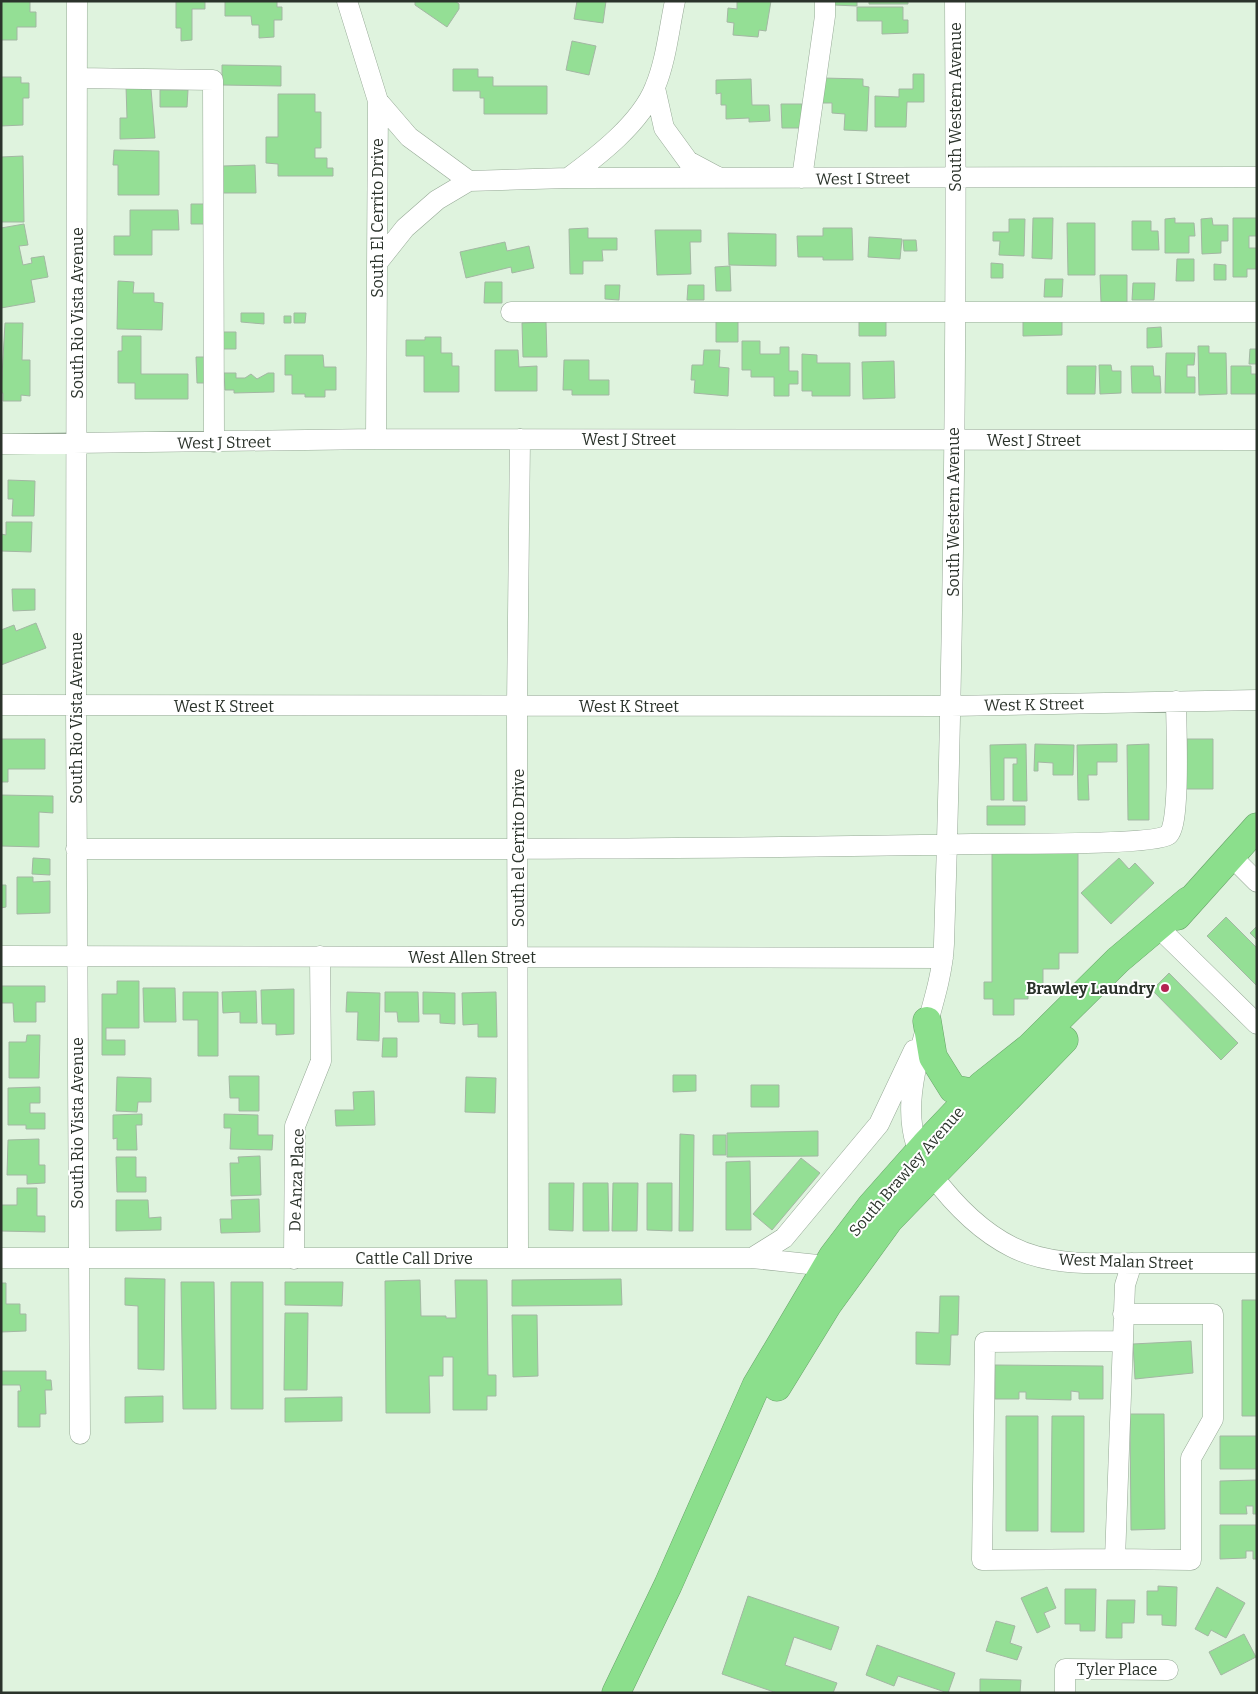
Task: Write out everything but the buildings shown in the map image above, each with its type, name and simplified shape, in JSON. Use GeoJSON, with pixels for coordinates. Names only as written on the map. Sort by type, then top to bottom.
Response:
{"type":"FeatureCollection","features":[{"type":"Feature","properties":{"kind":"highway","name":"South Brawley Avenue"},"geometry":{"type":"LineString","coordinates":[[616,1693],[668,1585],[756,1386],[826,1266],[871,1206],[925,1163],[1022,1080],[1137,968],[1188,902],[1257,827]]}},
{"type":"Feature","properties":{"kind":"highway","name":"South Brawley Avenue"},"geometry":{"type":"LineString","coordinates":[[668,1585],[704,1530],[775,1391],[828,1304],[889,1220],[925,1163],[975,1093],[1030,1047],[1118,960],[1188,902]]}},
{"type":"Feature","properties":{"kind":"highway"},"geometry":{"type":"LineString","coordinates":[[927,1021],[933,1057],[954,1089],[975,1093]]}},
{"type":"Feature","properties":{"kind":"street","name":"South Rio Vista Avenue"},"geometry":{"type":"LineString","coordinates":[[77,1],[76,849],[77,1260],[80,1434]]}},
{"type":"Feature","properties":{"kind":"street","name":"South El Cerrito Drive"},"geometry":{"type":"LineString","coordinates":[[347,1],[378,101],[376,439]]}},
{"type":"Feature","properties":{"kind":"street"},"geometry":{"type":"LineString","coordinates":[[568,178],[602,154],[634,120],[655,88],[675,1]]}},
{"type":"Feature","properties":{"kind":"street"},"geometry":{"type":"LineString","coordinates":[[802,178],[825,16],[825,1]]}},
{"type":"Feature","properties":{"kind":"street","name":"South Western Avenue"},"geometry":{"type":"LineString","coordinates":[[925,1163],[911,1124],[911,1102],[927,1021],[943,958],[951,706],[956,177],[955,1]]}},
{"type":"Feature","properties":{"kind":"street"},"geometry":{"type":"LineString","coordinates":[[77,78],[213,80],[214,442]]}},
{"type":"Feature","properties":{"kind":"street"},"geometry":{"type":"LineString","coordinates":[[655,88],[664,128],[688,161],[721,178]]}},
{"type":"Feature","properties":{"kind":"street"},"geometry":{"type":"LineString","coordinates":[[378,101],[409,137],[470,180],[437,200],[405,228],[378,262]]}},
{"type":"Feature","properties":{"kind":"street","name":"West I Street"},"geometry":{"type":"LineString","coordinates":[[470,180],[568,178],[1257,177]]}},
{"type":"Feature","properties":{"kind":"street"},"geometry":{"type":"LineString","coordinates":[[511,312],[954,310],[1257,312]]}},
{"type":"Feature","properties":{"kind":"street","name":"West J Street"},"geometry":{"type":"LineString","coordinates":[[1,444],[376,439],[1257,440]]}},
{"type":"Feature","properties":{"kind":"street","name":"South el Cerrito Drive"},"geometry":{"type":"LineString","coordinates":[[518,1257],[517,706],[520,439]]}},
{"type":"Feature","properties":{"kind":"street","name":"West K Street"},"geometry":{"type":"LineString","coordinates":[[1,705],[951,706],[1257,700]]}},
{"type":"Feature","properties":{"kind":"street"},"geometry":{"type":"LineString","coordinates":[[76,849],[518,849],[1133,841],[1166,837],[1173,830],[1176,810],[1176,701]]}},
{"type":"Feature","properties":{"kind":"street"},"geometry":{"type":"LineString","coordinates":[[1230,855],[1257,882]]}},
{"type":"Feature","properties":{"kind":"street"},"geometry":{"type":"LineString","coordinates":[[1164,933],[1257,1024]]}},
{"type":"Feature","properties":{"kind":"street","name":"West Allen Street"},"geometry":{"type":"LineString","coordinates":[[1,956],[943,958]]}},
{"type":"Feature","properties":{"kind":"street","name":"De Anza Place"},"geometry":{"type":"LineString","coordinates":[[294,1259],[295,1126],[321,1061],[320,956]]}},
{"type":"Feature","properties":{"kind":"street","name":"South Western Avenue"},"geometry":{"type":"LineString","coordinates":[[752,1258],[784,1238],[879,1124],[927,1021]]}},
{"type":"Feature","properties":{"kind":"street","name":"West Malan Street"},"geometry":{"type":"LineString","coordinates":[[925,1163],[976,1223],[1014,1248],[1061,1262],[1257,1263]]}},
{"type":"Feature","properties":{"kind":"street","name":"Cattle Call Drive"},"geometry":{"type":"LineString","coordinates":[[1,1258],[77,1260],[518,1257],[752,1258],[826,1266]]}},
{"type":"Feature","properties":{"kind":"street"},"geometry":{"type":"LineString","coordinates":[[1115,1559],[1124,1285],[1132,1263]]}},
{"type":"Feature","properties":{"kind":"street"},"geometry":{"type":"LineString","coordinates":[[1121,1341],[985,1342],[982,1560],[1191,1560],[1191,1458],[1213,1418],[1213,1314],[1123,1314]]}},
{"type":"Feature","properties":{"kind":"street","name":"Tyler Place"},"geometry":{"type":"LineString","coordinates":[[1065,1693],[1065,1669],[1168,1670]]}},
{"type":"Feature","properties":{"kind":"place","name":"Brawley Laundry"},"geometry":{"type":"Point","coordinates":[1165,988]}}]}
